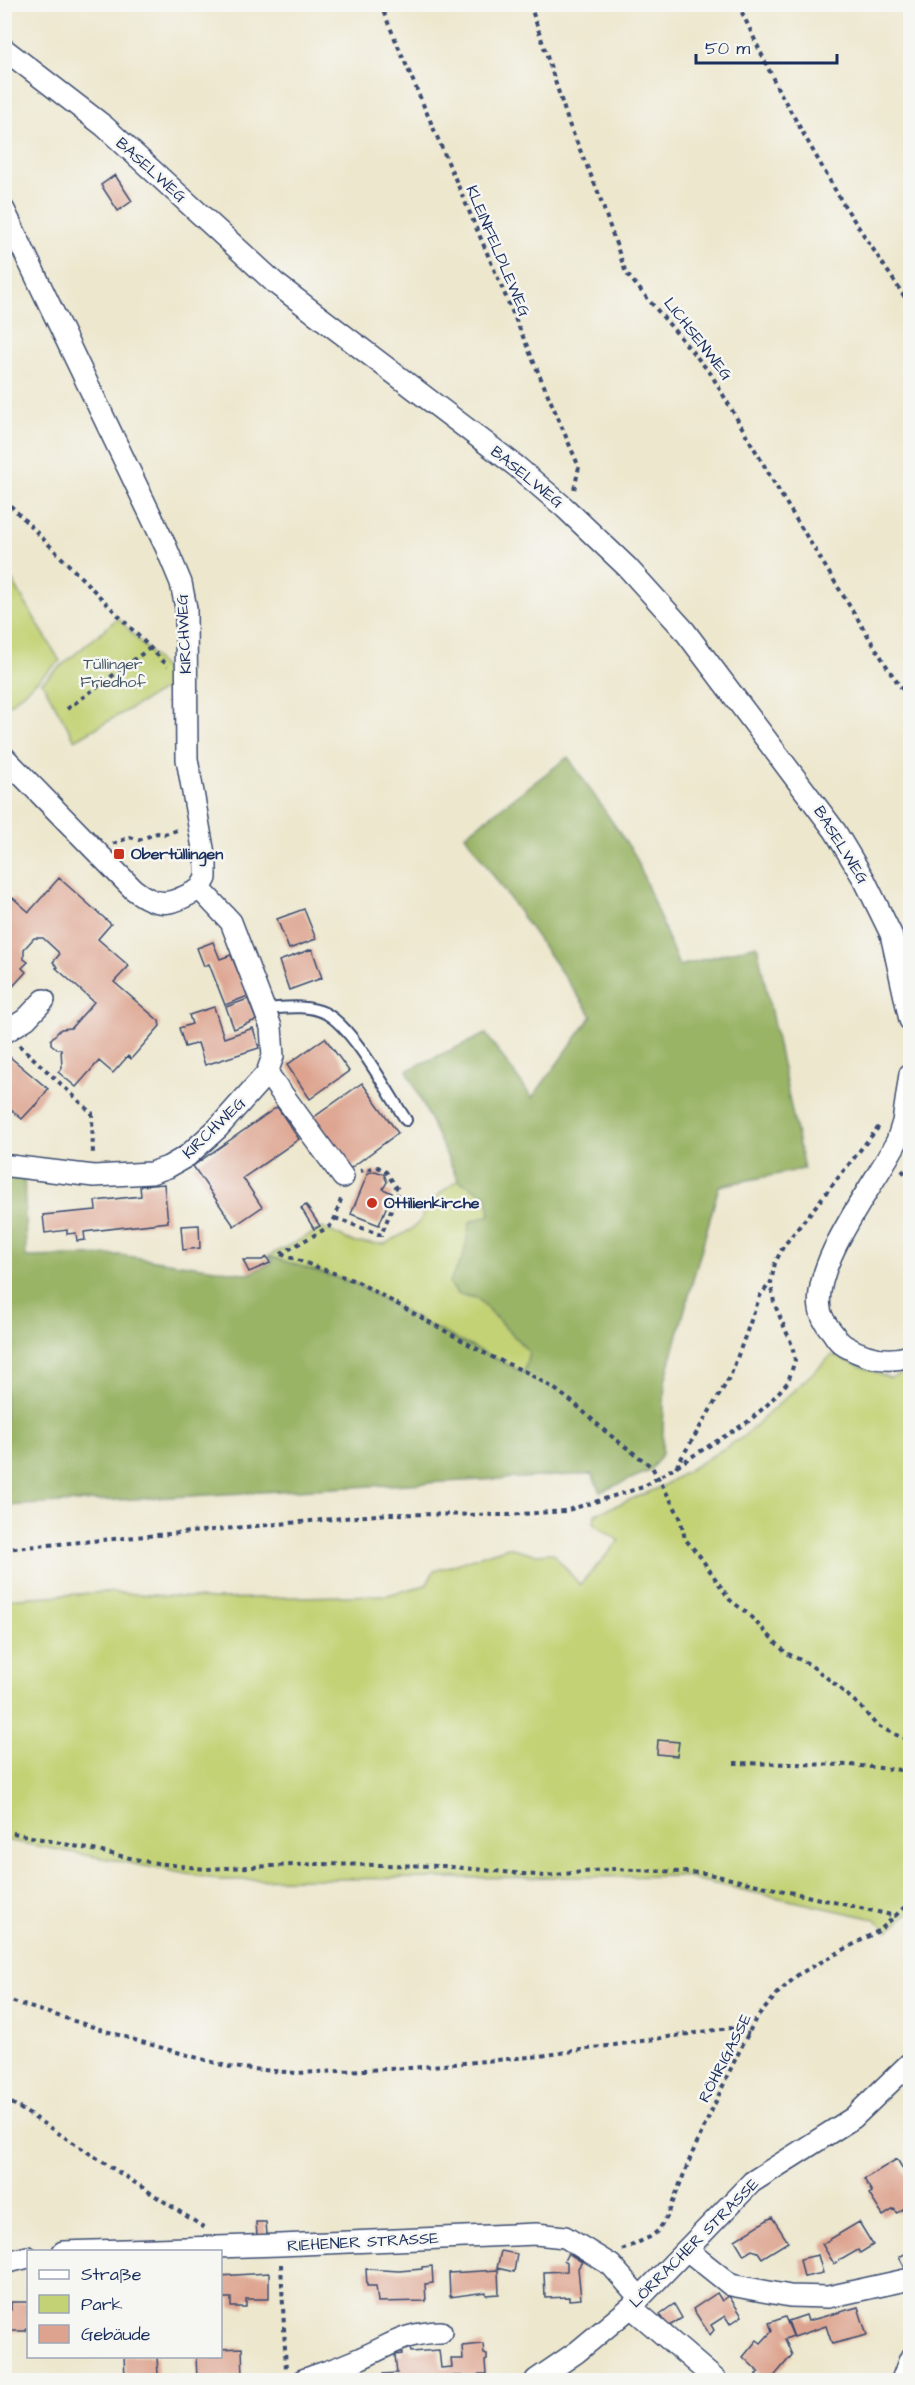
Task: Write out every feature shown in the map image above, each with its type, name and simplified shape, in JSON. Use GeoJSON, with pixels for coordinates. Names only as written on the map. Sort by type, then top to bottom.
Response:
{"type":"FeatureCollection","features":[{"type":"Feature","properties":{"kind":"street","name":"BASELWEG"},"geometry":{"type":"LineString","coordinates":[[4,49],[104,126],[275,283],[516,466],[565,507],[627,567],[684,630],[836,831],[865,881],[891,934],[909,998],[910,1020]]}},
{"type":"Feature","properties":{"kind":"street","name":"KIRCHWEG"},"geometry":{"type":"LineString","coordinates":[[4,210],[166,547],[181,583],[186,608],[188,759],[206,872],[206,878],[200,889],[231,922],[272,1027],[273,1042],[273,1056],[267,1073],[218,1128],[181,1160],[151,1173],[94,1176],[10,1166]]}},
{"type":"Feature","properties":{"kind":"street"},"geometry":{"type":"LineString","coordinates":[[4,757],[133,889],[148,900],[165,903],[179,900],[200,889]]}},
{"type":"Feature","properties":{"kind":"street"},"geometry":{"type":"LineString","coordinates":[[5,1033],[27,1019],[44,1000]]}},
{"type":"Feature","properties":{"kind":"street"},"geometry":{"type":"LineString","coordinates":[[267,1073],[352,1174]]}},
{"type":"Feature","properties":{"kind":"street"},"geometry":{"type":"LineString","coordinates":[[910,1074],[903,1122],[897,1141],[831,1256],[820,1287],[820,1309],[824,1322],[841,1344],[857,1353],[879,1360],[910,1356]]}},
{"type":"Feature","properties":{"kind":"street","name":"LÖRRACHER STRASSE"},"geometry":{"type":"LineString","coordinates":[[536,2380],[577,2352],[635,2302],[752,2182],[853,2118],[910,2063]]}},
{"type":"Feature","properties":{"kind":"street","name":"RIEHENER STRASSE"},"geometry":{"type":"LineString","coordinates":[[131,2250],[536,2234],[565,2237],[611,2265],[635,2302],[716,2380]]}},
{"type":"Feature","properties":{"kind":"street"},"geometry":{"type":"LineString","coordinates":[[687,2250],[730,2285],[790,2296],[828,2297],[910,2279]]}},
{"type":"Feature","properties":{"kind":"street"},"geometry":{"type":"LineString","coordinates":[[4,2263],[27,2257]]}},
{"type":"Feature","properties":{"kind":"street"},"geometry":{"type":"LineString","coordinates":[[303,2380],[361,2358],[397,2339],[419,2332],[441,2332]]}},
{"type":"Feature","properties":{"kind":"street"},"geometry":{"type":"LineString","coordinates":[[902,2380],[910,2359]]}},
{"type":"Feature","properties":{"kind":"lane"},"geometry":{"type":"LineString","coordinates":[[265,1009],[304,1007],[324,1013],[338,1022],[354,1041],[406,1120]]}},
{"type":"Feature","properties":{"kind":"path","name":"KLEINFELDLEWEG"},"geometry":{"type":"LineString","coordinates":[[380,4],[579,467],[574,491],[565,507]]}},
{"type":"Feature","properties":{"kind":"path","name":"LICHSENWEG"},"geometry":{"type":"LineString","coordinates":[[530,4],[569,124],[598,192],[626,273],[711,374],[783,498],[910,700]]}},
{"type":"Feature","properties":{"kind":"path"},"geometry":{"type":"LineString","coordinates":[[738,4],[777,87],[836,191],[910,305]]}},
{"type":"Feature","properties":{"kind":"path"},"geometry":{"type":"LineString","coordinates":[[4,499],[187,686]]}},
{"type":"Feature","properties":{"kind":"path"},"geometry":{"type":"LineString","coordinates":[[67,709],[150,648]]}},
{"type":"Feature","properties":{"kind":"path"},"geometry":{"type":"LineString","coordinates":[[96,850],[130,837],[140,840],[157,833],[165,834],[178,830]]}},
{"type":"Feature","properties":{"kind":"path"},"geometry":{"type":"LineString","coordinates":[[5,1033],[92,1113],[94,1176]]}},
{"type":"Feature","properties":{"kind":"path"},"geometry":{"type":"LineString","coordinates":[[336,1218],[381,1235],[399,1191],[386,1172],[378,1167],[352,1174],[336,1218],[330,1226],[281,1254],[358,1282],[488,1355],[526,1371],[575,1404],[606,1432],[652,1467],[680,1517],[685,1539],[730,1600],[747,1613],[786,1653],[809,1664],[831,1681],[860,1706],[877,1726],[910,1741]]}},
{"type":"Feature","properties":{"kind":"path"},"geometry":{"type":"LineString","coordinates":[[676,1467],[730,1377],[760,1296],[771,1282]]}},
{"type":"Feature","properties":{"kind":"path"},"geometry":{"type":"LineString","coordinates":[[4,1549],[388,1514],[507,1515],[565,1511],[643,1487],[748,1421],[768,1404]]}},
{"type":"Feature","properties":{"kind":"path"},"geometry":{"type":"LineString","coordinates":[[734,1763],[851,1765],[910,1771]]}},
{"type":"Feature","properties":{"kind":"path"},"geometry":{"type":"LineString","coordinates":[[4,1831],[149,1862],[205,1869],[339,1864],[443,1866],[545,1876],[613,1869],[704,1873],[896,1916]]}},
{"type":"Feature","properties":{"kind":"path","name":"RÖHRIGASSE"},"geometry":{"type":"LineString","coordinates":[[611,2265],[623,2249],[641,2243],[658,2231],[667,2217],[715,2100],[755,2020],[778,1993],[799,1974],[880,1930],[910,1902]]}},
{"type":"Feature","properties":{"kind":"path"},"geometry":{"type":"LineString","coordinates":[[4,1999],[230,2067],[296,2073],[410,2068],[540,2056],[729,2028],[749,2034]]}},
{"type":"Feature","properties":{"kind":"path"},"geometry":{"type":"LineString","coordinates":[[4,2098],[233,2247]]}},
{"type":"Feature","properties":{"kind":"path"},"geometry":{"type":"LineString","coordinates":[[280,2245],[286,2380]]}},
{"type":"Feature","properties":{"kind":"green space"},"geometry":{"type":"Polygon","coordinates":[[[4,567],[60,661],[5,708],[4,708],[4,567]]]}},
{"type":"Feature","properties":{"kind":"green space","name":"Tüllinger Friedhof"},"geometry":{"type":"Polygon","coordinates":[[[118,618],[177,682],[75,740],[42,682],[118,618]]]}},
{"type":"Feature","properties":{"kind":"green space"},"geometry":{"type":"Polygon","coordinates":[[[568,757],[635,855],[679,966],[757,945],[804,1169],[719,1186],[665,1381],[662,1454],[650,1471],[600,1492],[592,1474],[5,1506],[5,1157],[24,1162],[26,1257],[120,1255],[249,1274],[272,1263],[268,1256],[356,1284],[422,1322],[524,1373],[529,1352],[477,1298],[458,1294],[449,1283],[464,1255],[470,1222],[490,1215],[487,1196],[458,1180],[407,1070],[486,1034],[532,1098],[592,1016],[465,835],[568,757]]]}},
{"type":"Feature","properties":{"kind":"green space"},"geometry":{"type":"Polygon","coordinates":[[[458,1180],[487,1195],[490,1215],[470,1222],[464,1256],[449,1283],[458,1294],[477,1298],[529,1352],[524,1373],[422,1322],[356,1284],[268,1256],[323,1228],[355,1243],[385,1244],[412,1229],[421,1220],[428,1203],[458,1180]]]}},
{"type":"Feature","properties":{"kind":"green space"},"geometry":{"type":"Polygon","coordinates":[[[832,1355],[890,1378],[910,1370],[910,1912],[888,1931],[875,1919],[679,1876],[220,1880],[5,1840],[5,1599],[106,1592],[214,1599],[387,1595],[426,1585],[434,1571],[508,1547],[535,1554],[553,1553],[580,1585],[619,1541],[594,1523],[595,1514],[661,1487],[743,1437],[832,1355]]]}},
{"type":"Feature","properties":{"kind":"building"},"geometry":{"type":"Polygon","coordinates":[[[115,175],[132,201],[118,211],[101,185],[115,175]]]}},
{"type":"Feature","properties":{"kind":"building"},"geometry":{"type":"Polygon","coordinates":[[[59,878],[111,924],[98,939],[129,966],[114,982],[159,1021],[160,1026],[131,1059],[128,1056],[113,1073],[99,1061],[76,1087],[58,1072],[62,1068],[61,1049],[51,1044],[51,1039],[61,1029],[71,1028],[94,1002],[56,968],[58,967],[53,962],[59,955],[58,952],[43,938],[34,938],[24,949],[24,959],[28,962],[22,968],[26,972],[4,996],[4,907],[13,898],[29,912],[59,878]]]}},
{"type":"Feature","properties":{"kind":"building"},"geometry":{"type":"Polygon","coordinates":[[[304,909],[316,939],[289,949],[277,919],[304,909]]]}},
{"type":"Feature","properties":{"kind":"building"},"geometry":{"type":"Polygon","coordinates":[[[213,942],[220,959],[231,955],[248,996],[225,1005],[209,964],[204,966],[197,948],[213,942]]]}},
{"type":"Feature","properties":{"kind":"building"},"geometry":{"type":"Polygon","coordinates":[[[312,949],[322,978],[289,990],[279,961],[312,949]]]}},
{"type":"Feature","properties":{"kind":"building"},"geometry":{"type":"Polygon","coordinates":[[[248,999],[256,1020],[234,1029],[226,1007],[248,999]]]}},
{"type":"Feature","properties":{"kind":"building"},"geometry":{"type":"Polygon","coordinates":[[[214,1007],[224,1038],[253,1028],[259,1048],[205,1065],[198,1043],[185,1047],[179,1028],[192,1024],[189,1015],[214,1007]]]}},
{"type":"Feature","properties":{"kind":"building"},"geometry":{"type":"Polygon","coordinates":[[[325,1038],[349,1071],[310,1099],[287,1065],[325,1038]]]}},
{"type":"Feature","properties":{"kind":"building"},"geometry":{"type":"Polygon","coordinates":[[[4,1052],[48,1089],[36,1106],[22,1119],[4,1104],[4,1052]]]}},
{"type":"Feature","properties":{"kind":"building"},"geometry":{"type":"Polygon","coordinates":[[[362,1083],[398,1133],[348,1170],[310,1120],[362,1083]]]}},
{"type":"Feature","properties":{"kind":"building"},"geometry":{"type":"Polygon","coordinates":[[[277,1107],[299,1139],[243,1178],[262,1207],[234,1226],[193,1166],[277,1107]]]}},
{"type":"Feature","properties":{"kind":"building","name":"Ottilienkirche"},"geometry":{"type":"Polygon","coordinates":[[[375,1171],[384,1174],[387,1182],[383,1189],[392,1193],[379,1225],[351,1214],[368,1173],[375,1171]]]}},
{"type":"Feature","properties":{"kind":"building"},"geometry":{"type":"Polygon","coordinates":[[[164,1184],[168,1222],[84,1232],[85,1240],[77,1241],[76,1233],[67,1234],[67,1230],[45,1233],[43,1215],[96,1210],[95,1201],[141,1196],[140,1186],[164,1184]]]}},
{"type":"Feature","properties":{"kind":"building"},"geometry":{"type":"Polygon","coordinates":[[[306,1205],[320,1226],[314,1229],[301,1208],[306,1205]]]}},
{"type":"Feature","properties":{"kind":"building"},"geometry":{"type":"Polygon","coordinates":[[[199,1225],[200,1248],[183,1250],[181,1226],[199,1225]]]}},
{"type":"Feature","properties":{"kind":"building"},"geometry":{"type":"Polygon","coordinates":[[[267,1257],[270,1263],[249,1272],[243,1260],[262,1260],[267,1257]]]}},
{"type":"Feature","properties":{"kind":"building"},"geometry":{"type":"Polygon","coordinates":[[[658,1740],[679,1742],[677,1756],[657,1754],[658,1740]]]}},
{"type":"Feature","properties":{"kind":"building"},"geometry":{"type":"Polygon","coordinates":[[[897,2159],[910,2181],[910,2204],[897,2213],[894,2209],[883,2216],[869,2194],[872,2192],[864,2179],[897,2159]]]}},
{"type":"Feature","properties":{"kind":"building"},"geometry":{"type":"Polygon","coordinates":[[[772,2217],[788,2242],[762,2258],[758,2252],[752,2250],[744,2255],[735,2240],[772,2217]]]}},
{"type":"Feature","properties":{"kind":"building"},"geometry":{"type":"Polygon","coordinates":[[[256,2222],[266,2222],[267,2235],[257,2236],[256,2222]]]}},
{"type":"Feature","properties":{"kind":"building"},"geometry":{"type":"Polygon","coordinates":[[[859,2222],[873,2245],[860,2253],[858,2250],[834,2264],[822,2244],[859,2222]]]}},
{"type":"Feature","properties":{"kind":"building"},"geometry":{"type":"Polygon","coordinates":[[[501,2251],[517,2254],[514,2272],[497,2268],[501,2251]]]}},
{"type":"Feature","properties":{"kind":"building"},"geometry":{"type":"Polygon","coordinates":[[[910,2251],[910,2270],[907,2272],[899,2257],[910,2251]]]}},
{"type":"Feature","properties":{"kind":"building"},"geometry":{"type":"Polygon","coordinates":[[[568,2253],[582,2262],[578,2268],[581,2299],[545,2298],[544,2272],[567,2271],[567,2263],[564,2261],[568,2253]]]}},
{"type":"Feature","properties":{"kind":"building"},"geometry":{"type":"Polygon","coordinates":[[[818,2255],[823,2273],[804,2277],[800,2259],[818,2255]]]}},
{"type":"Feature","properties":{"kind":"building"},"geometry":{"type":"Polygon","coordinates":[[[432,2266],[433,2283],[425,2284],[426,2301],[378,2302],[376,2286],[367,2286],[366,2269],[399,2271],[432,2266]]]}},
{"type":"Feature","properties":{"kind":"building"},"geometry":{"type":"Polygon","coordinates":[[[498,2270],[499,2294],[486,2295],[486,2292],[450,2297],[449,2273],[498,2270]]]}},
{"type":"Feature","properties":{"kind":"building"},"geometry":{"type":"Polygon","coordinates":[[[269,2273],[269,2299],[246,2299],[246,2307],[231,2307],[231,2298],[222,2298],[222,2276],[269,2273]]]}},
{"type":"Feature","properties":{"kind":"building"},"geometry":{"type":"Polygon","coordinates":[[[717,2293],[722,2301],[729,2296],[742,2316],[730,2324],[725,2316],[711,2325],[714,2330],[710,2335],[693,2309],[717,2293]]]}},
{"type":"Feature","properties":{"kind":"building"},"geometry":{"type":"Polygon","coordinates":[[[11,2302],[27,2302],[26,2331],[4,2331],[4,2310],[11,2310],[11,2302]]]}},
{"type":"Feature","properties":{"kind":"building"},"geometry":{"type":"Polygon","coordinates":[[[674,2304],[682,2318],[668,2327],[660,2314],[674,2304]]]}},
{"type":"Feature","properties":{"kind":"building"},"geometry":{"type":"Polygon","coordinates":[[[858,2307],[867,2335],[832,2344],[826,2326],[794,2337],[788,2321],[806,2315],[808,2321],[858,2307]]]}},
{"type":"Feature","properties":{"kind":"building"},"geometry":{"type":"Polygon","coordinates":[[[785,2317],[793,2336],[785,2339],[792,2355],[771,2380],[762,2380],[756,2375],[759,2372],[743,2357],[757,2340],[761,2343],[772,2331],[769,2323],[785,2317]]]}},
{"type":"Feature","properties":{"kind":"building"},"geometry":{"type":"Polygon","coordinates":[[[483,2344],[484,2354],[487,2355],[486,2374],[479,2374],[474,2380],[465,2380],[464,2376],[453,2376],[453,2380],[384,2380],[383,2374],[397,2373],[395,2355],[402,2354],[401,2349],[410,2348],[411,2352],[439,2350],[441,2368],[452,2367],[451,2359],[463,2359],[462,2346],[483,2344]]]}},
{"type":"Feature","properties":{"kind":"building"},"geometry":{"type":"Polygon","coordinates":[[[242,2348],[243,2377],[197,2380],[196,2358],[222,2358],[222,2349],[242,2348]]]}},
{"type":"Feature","properties":{"kind":"building"},"geometry":{"type":"Polygon","coordinates":[[[124,2358],[157,2358],[158,2376],[125,2378],[124,2358]]]}},
{"type":"Feature","properties":{"kind":"place","name":"Obertüllingen"},"geometry":{"type":"Point","coordinates":[119,854]}},
{"type":"Feature","properties":{"kind":"place","name":"Ottilienkirche"},"geometry":{"type":"Point","coordinates":[372,1203]}}]}
